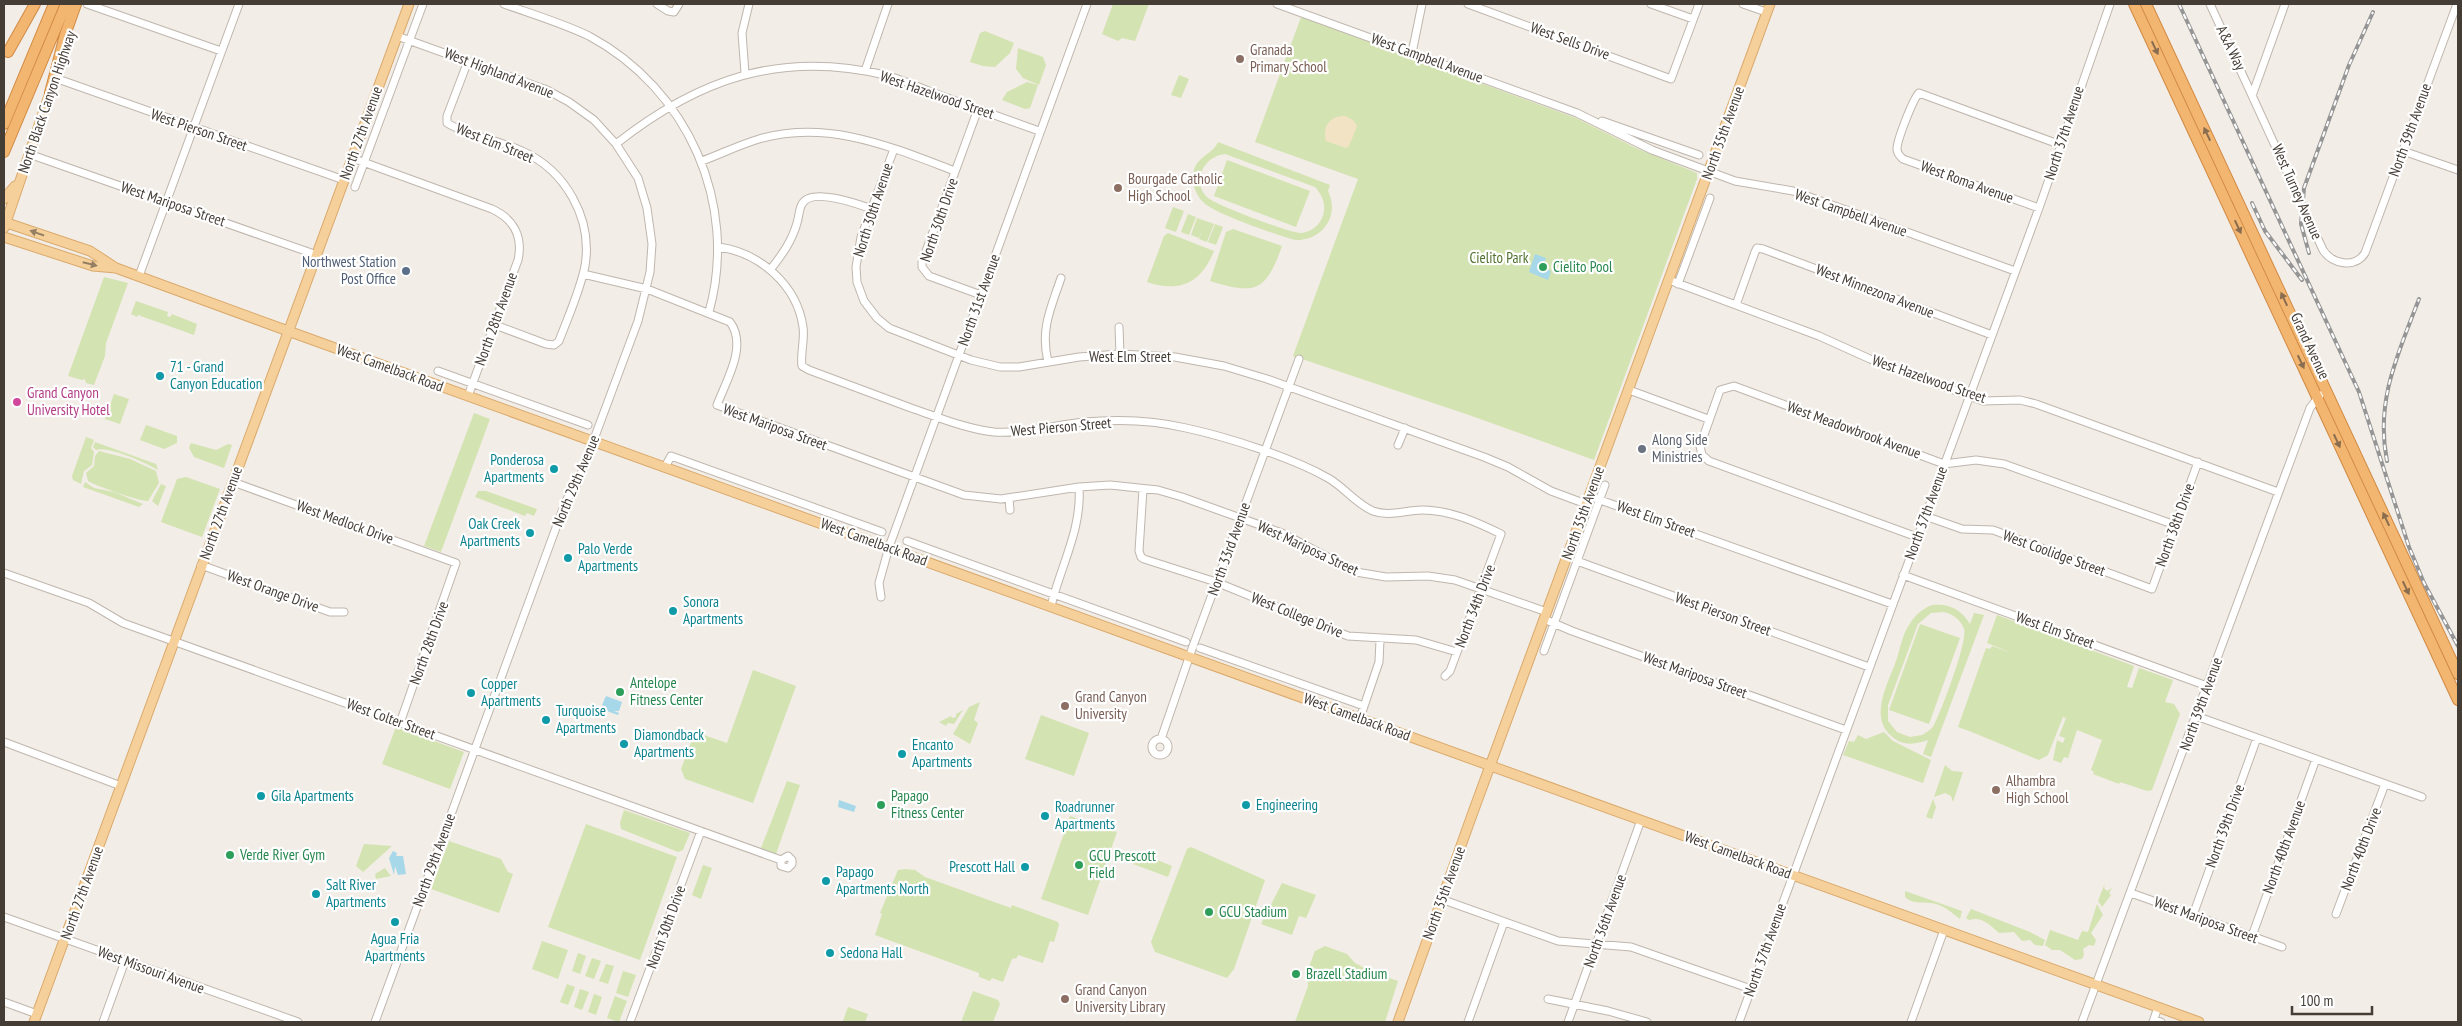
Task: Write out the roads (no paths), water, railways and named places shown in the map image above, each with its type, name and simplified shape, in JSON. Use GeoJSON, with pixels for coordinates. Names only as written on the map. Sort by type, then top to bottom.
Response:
{"type":"FeatureCollection","features":[{"type":"Feature","properties":{"kind":"highway"},"geometry":{"type":"LineString","coordinates":[[6,56],[35,4]]}},
{"type":"Feature","properties":{"kind":"highway"},"geometry":{"type":"LineString","coordinates":[[4,110],[48,4]]}},
{"type":"Feature","properties":{"kind":"highway"},"geometry":{"type":"LineString","coordinates":[[4,124],[54,4]]}},
{"type":"Feature","properties":{"kind":"highway"},"geometry":{"type":"LineString","coordinates":[[4,136],[59,4]]}},
{"type":"Feature","properties":{"kind":"highway"},"geometry":{"type":"LineString","coordinates":[[4,152],[66,4]]}},
{"type":"Feature","properties":{"kind":"highway"},"geometry":{"type":"LineString","coordinates":[[50,93],[65,35],[76,4]]}},
{"type":"Feature","properties":{"kind":"highway","name":"Grand Avenue"},"geometry":{"type":"LineString","coordinates":[[2134,4],[2458,700]]}},
{"type":"Feature","properties":{"kind":"highway","name":"Grand Avenue"},"geometry":{"type":"LineString","coordinates":[[2146,4],[2458,674]]}},
{"type":"Feature","properties":{"kind":"highway"},"geometry":{"type":"LineString","coordinates":[[2218,183],[2228,178]]}},
{"type":"Feature","properties":{"kind":"main road"},"geometry":{"type":"LineString","coordinates":[[6,56],[30,4]]}},
{"type":"Feature","properties":{"kind":"main road","name":"North Black Canyon Highway"},"geometry":{"type":"LineString","coordinates":[[4,224],[80,4]]}},
{"type":"Feature","properties":{"kind":"main road","name":"North 27th Avenue"},"geometry":{"type":"LineString","coordinates":[[35,1018],[409,4]]}},
{"type":"Feature","properties":{"kind":"main road","name":"North 35th Avenue"},"geometry":{"type":"LineString","coordinates":[[1398,1022],[1490,765],[1768,8]]}},
{"type":"Feature","properties":{"kind":"main road"},"geometry":{"type":"LineString","coordinates":[[4,199],[21,176]]}},
{"type":"Feature","properties":{"kind":"main road","name":"West Camelback Road"},"geometry":{"type":"LineString","coordinates":[[4,224],[90,251],[116,268],[288,331],[2199,1022]]}},
{"type":"Feature","properties":{"kind":"main road","name":"West Camelback Road"},"geometry":{"type":"LineString","coordinates":[[4,237],[93,266],[116,268]]}},
{"type":"Feature","properties":{"kind":"street"},"geometry":{"type":"LineString","coordinates":[[87,4],[221,51]]}},
{"type":"Feature","properties":{"kind":"street"},"geometry":{"type":"LineString","coordinates":[[139,276],[239,4]]}},
{"type":"Feature","properties":{"kind":"street","name":"North 27th Avenue"},"geometry":{"type":"LineString","coordinates":[[355,187],[422,4]]}},
{"type":"Feature","properties":{"kind":"street"},"geometry":{"type":"LineString","coordinates":[[504,4],[588,36],[623,58],[648,78],[670,105],[692,138],[712,194],[719,247],[716,279],[709,312]]}},
{"type":"Feature","properties":{"kind":"street"},"geometry":{"type":"LineString","coordinates":[[657,4],[668,12],[674,12],[679,4]]}},
{"type":"Feature","properties":{"kind":"street"},"geometry":{"type":"LineString","coordinates":[[616,144],[670,105],[706,87],[745,73],[742,33],[749,4]]}},
{"type":"Feature","properties":{"kind":"street"},"geometry":{"type":"LineString","coordinates":[[865,71],[888,4]]}},
{"type":"Feature","properties":{"kind":"street","name":"North 31st Avenue"},"geometry":{"type":"LineString","coordinates":[[881,597],[879,583],[889,547],[960,356],[1039,131],[1087,4]]}},
{"type":"Feature","properties":{"kind":"street","name":"West Campbell Avenue"},"geometry":{"type":"LineString","coordinates":[[1277,4],[1577,113],[1699,155]]}},
{"type":"Feature","properties":{"kind":"street"},"geometry":{"type":"LineString","coordinates":[[1412,53],[1422,4]]}},
{"type":"Feature","properties":{"kind":"street","name":"West Sells Drive"},"geometry":{"type":"LineString","coordinates":[[1468,4],[1671,79],[1693,19]]}},
{"type":"Feature","properties":{"kind":"street"},"geometry":{"type":"LineString","coordinates":[[1652,4],[1693,19],[1699,4]]}},
{"type":"Feature","properties":{"kind":"street"},"geometry":{"type":"LineString","coordinates":[[1743,4],[1768,8]]}},
{"type":"Feature","properties":{"kind":"street","name":"North 37th Avenue"},"geometry":{"type":"LineString","coordinates":[[1739,1022],[2062,145],[2075,99],[2110,4]]}},
{"type":"Feature","properties":{"kind":"street","name":"A&A Way"},"geometry":{"type":"LineString","coordinates":[[2210,4],[2253,92]]}},
{"type":"Feature","properties":{"kind":"street"},"geometry":{"type":"LineString","coordinates":[[2253,92],[2285,4]]}},
{"type":"Feature","properties":{"kind":"street","name":"North 39th Avenue"},"geometry":{"type":"LineString","coordinates":[[2363,256],[2457,4]]}},
{"type":"Feature","properties":{"kind":"street","name":"West Highland Avenue"},"geometry":{"type":"LineString","coordinates":[[397,36],[557,95],[588,115],[616,144]]}},
{"type":"Feature","properties":{"kind":"street","name":"West Elm Street"},"geometry":{"type":"LineString","coordinates":[[468,61],[447,116],[447,123],[531,155],[546,165],[564,184],[577,206],[584,229],[586,249],[583,274]]}},
{"type":"Feature","properties":{"kind":"street","name":"West Hazelwood Street"},"geometry":{"type":"LineString","coordinates":[[745,73],[797,65],[865,71],[901,80],[1039,131]]}},
{"type":"Feature","properties":{"kind":"street","name":"West Pierson Street"},"geometry":{"type":"LineString","coordinates":[[55,78],[192,128],[344,180]]}},
{"type":"Feature","properties":{"kind":"street","name":"West Turney Avenue"},"geometry":{"type":"LineString","coordinates":[[2253,92],[2326,254],[2339,262],[2355,261],[2363,256]]}},
{"type":"Feature","properties":{"kind":"street","name":"West Roma Avenue"},"geometry":{"type":"LineString","coordinates":[[2039,208],[1903,159],[1898,154],[1897,147],[1915,98],[1919,93],[2062,145]]}},
{"type":"Feature","properties":{"kind":"street","name":"North 30th Drive"},"geometry":{"type":"LineString","coordinates":[[978,109],[922,262],[922,267],[929,276],[981,295]]}},
{"type":"Feature","properties":{"kind":"street","name":"West Campbell Avenue"},"geometry":{"type":"LineString","coordinates":[[1577,113],[1652,150],[1709,172],[1748,185],[1793,191],[2015,272]]}},
{"type":"Feature","properties":{"kind":"street"},"geometry":{"type":"LineString","coordinates":[[702,162],[759,139],[802,132],[858,137],[894,148],[955,171]]}},
{"type":"Feature","properties":{"kind":"street","name":"North 29th Avenue"},"geometry":{"type":"LineString","coordinates":[[375,1022],[566,499],[578,482],[638,321],[647,290],[652,244],[647,208],[638,178],[616,144]]}},
{"type":"Feature","properties":{"kind":"street","name":"North 30th Avenue"},"geometry":{"type":"LineString","coordinates":[[864,301],[857,282],[856,258],[894,148]]}},
{"type":"Feature","properties":{"kind":"street"},"geometry":{"type":"LineString","coordinates":[[2403,151],[2458,170]]}},
{"type":"Feature","properties":{"kind":"street","name":"West Mariposa Street"},"geometry":{"type":"LineString","coordinates":[[29,154],[317,255]]}},
{"type":"Feature","properties":{"kind":"street"},"geometry":{"type":"LineString","coordinates":[[352,158],[364,162]]}},
{"type":"Feature","properties":{"kind":"street","name":"North 28th Avenue"},"geometry":{"type":"LineString","coordinates":[[364,162],[501,213],[515,228],[520,242],[518,260],[468,396]]}},
{"type":"Feature","properties":{"kind":"street"},"geometry":{"type":"LineString","coordinates":[[770,270],[790,242],[802,204],[812,197],[833,198],[872,209]]}},
{"type":"Feature","properties":{"kind":"street"},"geometry":{"type":"LineString","coordinates":[[1678,284],[1710,198]]}},
{"type":"Feature","properties":{"kind":"street","name":"West Pierson Street"},"geometry":{"type":"LineString","coordinates":[[719,247],[741,253],[770,270],[789,291],[798,308],[804,333],[802,366],[937,417],[979,430],[1011,432],[1083,422],[1142,421],[1185,428],[1264,452],[1328,478],[1374,511],[1392,514],[1422,510],[1439,512],[1476,522],[1500,534]]}},
{"type":"Feature","properties":{"kind":"street","name":"West Minnezona Avenue"},"geometry":{"type":"LineString","coordinates":[[1736,304],[1757,248],[1992,335]]}},
{"type":"Feature","properties":{"kind":"street"},"geometry":{"type":"LineString","coordinates":[[494,325],[554,345],[559,341],[583,274]]}},
{"type":"Feature","properties":{"kind":"street","name":"West Mariposa Street"},"geometry":{"type":"LineString","coordinates":[[583,274],[647,290],[709,312],[730,322],[736,329],[738,340],[736,354],[717,406],[964,495],[1009,499],[1079,487],[1110,485],[1182,496],[1295,538],[1356,572],[1386,577],[1428,576],[1455,580],[1482,588],[1546,616],[1554,623],[1846,730]]}},
{"type":"Feature","properties":{"kind":"street"},"geometry":{"type":"LineString","coordinates":[[1048,362],[1045,343],[1046,322],[1062,278]]}},
{"type":"Feature","properties":{"kind":"street","name":"West Hazelwood Street"},"geometry":{"type":"LineString","coordinates":[[1669,280],[1819,336],[1870,359],[1969,396],[1988,401],[2005,399],[2028,401],[2278,492]]}},
{"type":"Feature","properties":{"kind":"street","name":"West Elm Street"},"geometry":{"type":"LineString","coordinates":[[864,301],[877,318],[890,328],[960,356],[989,365],[1010,368],[1120,354],[1176,357],[1249,372],[1496,461],[1551,491],[1588,500],[1600,499],[1892,604]]}},
{"type":"Feature","properties":{"kind":"street"},"geometry":{"type":"LineString","coordinates":[[1119,327],[1120,354]]}},
{"type":"Feature","properties":{"kind":"street","name":"North 33rd Avenue"},"geometry":{"type":"LineString","coordinates":[[1161,739],[1189,656],[1299,359]]}},
{"type":"Feature","properties":{"kind":"street","name":"West Camelback Road"},"geometry":{"type":"LineString","coordinates":[[438,371],[588,425]]}},
{"type":"Feature","properties":{"kind":"street","name":"West Meadowbrook Avenue"},"geometry":{"type":"LineString","coordinates":[[1708,419],[1720,390],[1734,386],[1944,464],[1976,460],[2004,464],[2175,525]]}},
{"type":"Feature","properties":{"kind":"street"},"geometry":{"type":"LineString","coordinates":[[1629,390],[1708,419],[1700,446],[1702,455],[1709,462],[1917,537]]}},
{"type":"Feature","properties":{"kind":"street"},"geometry":{"type":"LineString","coordinates":[[2316,396],[2327,391]]}},
{"type":"Feature","properties":{"kind":"street","name":"North 39th Avenue"},"geometry":{"type":"LineString","coordinates":[[2082,1022],[2278,492],[2316,396]]}},
{"type":"Feature","properties":{"kind":"street"},"geometry":{"type":"LineString","coordinates":[[1398,445],[1405,428]]}},
{"type":"Feature","properties":{"kind":"street","name":"West Camelback Road"},"geometry":{"type":"LineString","coordinates":[[665,466],[671,456],[882,532]]}},
{"type":"Feature","properties":{"kind":"street","name":"North 38th Drive"},"geometry":{"type":"LineString","coordinates":[[2152,589],[2198,462]]}},
{"type":"Feature","properties":{"kind":"street","name":"West Medlock Drive"},"geometry":{"type":"LineString","coordinates":[[233,482],[456,563]]}},
{"type":"Feature","properties":{"kind":"street","name":"North 35th Avenue"},"geometry":{"type":"LineString","coordinates":[[1544,650],[1605,486]]}},
{"type":"Feature","properties":{"kind":"street"},"geometry":{"type":"LineString","coordinates":[[1051,606],[1079,513],[1079,487]]}},
{"type":"Feature","properties":{"kind":"street","name":"West College Drive"},"geometry":{"type":"LineString","coordinates":[[1143,489],[1140,557],[1216,582],[1355,638],[1416,640],[1457,652]]}},
{"type":"Feature","properties":{"kind":"street"},"geometry":{"type":"LineString","coordinates":[[779,508],[783,496]]}},
{"type":"Feature","properties":{"kind":"street"},"geometry":{"type":"LineString","coordinates":[[1009,499],[1010,510]]}},
{"type":"Feature","properties":{"kind":"street","name":"West Coolidge Street"},"geometry":{"type":"LineString","coordinates":[[1925,516],[1962,529],[1993,530],[2152,589]]}},
{"type":"Feature","properties":{"kind":"street","name":"North 34th Drive"},"geometry":{"type":"LineString","coordinates":[[1445,676],[1450,671],[1482,588],[1500,534]]}},
{"type":"Feature","properties":{"kind":"street","name":"West Camelback Road"},"geometry":{"type":"LineString","coordinates":[[907,541],[1186,642]]}},
{"type":"Feature","properties":{"kind":"street","name":"West Pierson Street"},"geometry":{"type":"LineString","coordinates":[[1577,561],[1869,666]]}},
{"type":"Feature","properties":{"kind":"street","name":"North 28th Drive"},"geometry":{"type":"LineString","coordinates":[[400,723],[456,563]]}},
{"type":"Feature","properties":{"kind":"street"},"geometry":{"type":"LineString","coordinates":[[969,576],[973,565]]}},
{"type":"Feature","properties":{"kind":"street","name":"West Orange Drive"},"geometry":{"type":"LineString","coordinates":[[201,566],[330,612],[344,612]]}},
{"type":"Feature","properties":{"kind":"street","name":"West Colter Street"},"geometry":{"type":"LineString","coordinates":[[4,573],[89,603],[123,623],[781,860]]}},
{"type":"Feature","properties":{"kind":"street","name":"West Elm Street"},"geometry":{"type":"LineString","coordinates":[[1903,575],[2207,686]]}},
{"type":"Feature","properties":{"kind":"street"},"geometry":{"type":"LineString","coordinates":[[1119,631],[1123,620]]}},
{"type":"Feature","properties":{"kind":"street"},"geometry":{"type":"LineString","coordinates":[[1360,718],[1378,662],[1380,640]]}},
{"type":"Feature","properties":{"kind":"street","name":"West Camelback Road"},"geometry":{"type":"LineString","coordinates":[[1200,648],[1364,706]]}},
{"type":"Feature","properties":{"kind":"street"},"geometry":{"type":"LineString","coordinates":[[1277,688],[1280,677]]}},
{"type":"Feature","properties":{"kind":"street"},"geometry":{"type":"LineString","coordinates":[[2196,716],[2422,797]]}},
{"type":"Feature","properties":{"kind":"street","name":"North 39th Drive"},"geometry":{"type":"LineString","coordinates":[[2193,915],[2257,738]]}},
{"type":"Feature","properties":{"kind":"street"},"geometry":{"type":"LineString","coordinates":[[4,742],[121,786]]}},
{"type":"Feature","properties":{"kind":"street","name":"North 40th Avenue"},"geometry":{"type":"LineString","coordinates":[[2252,936],[2316,759]]}},
{"type":"Feature","properties":{"kind":"street","name":"North 40th Drive"},"geometry":{"type":"LineString","coordinates":[[2336,914],[2386,784]]}},
{"type":"Feature","properties":{"kind":"street","name":"North 36th Avenue"},"geometry":{"type":"LineString","coordinates":[[1568,1022],[1641,820]]}},
{"type":"Feature","properties":{"kind":"street","name":"North 30th Drive"},"geometry":{"type":"LineString","coordinates":[[630,1022],[701,831]]}},
{"type":"Feature","properties":{"kind":"street","name":"West Mariposa Street"},"geometry":{"type":"LineString","coordinates":[[2131,893],[2282,947]]}},
{"type":"Feature","properties":{"kind":"street"},"geometry":{"type":"LineString","coordinates":[[1441,900],[1558,941],[1631,947],[1751,989]]}},
{"type":"Feature","properties":{"kind":"street","name":"West Missouri Avenue"},"geometry":{"type":"LineString","coordinates":[[4,917],[298,1022]]}},
{"type":"Feature","properties":{"kind":"street"},"geometry":{"type":"LineString","coordinates":[[1468,1022],[1504,922]]}},
{"type":"Feature","properties":{"kind":"street"},"geometry":{"type":"LineString","coordinates":[[1911,1022],[1944,930]]}},
{"type":"Feature","properties":{"kind":"street"},"geometry":{"type":"LineString","coordinates":[[104,1022],[125,961]]}},
{"type":"Feature","properties":{"kind":"street"},"geometry":{"type":"LineString","coordinates":[[1548,999],[1647,1022]]}},
{"type":"Feature","properties":{"kind":"street"},"geometry":{"type":"LineString","coordinates":[[4,1002],[35,1018]]}},
{"type":"Feature","properties":{"kind":"street"},"geometry":{"type":"LineString","coordinates":[[2156,1021],[2158,1007]]}},
{"type":"Feature","properties":{"kind":"water"},"geometry":{"type":"Polygon","coordinates":[[[1535,254],[1546,258],[1542,268],[1551,271],[1548,280],[1529,272],[1535,254]]]}},
{"type":"Feature","properties":{"kind":"water"},"geometry":{"type":"Polygon","coordinates":[[[606,696],[622,702],[619,711],[614,711],[619,713],[618,715],[601,709],[602,707],[607,708],[602,705],[606,696]]]}},
{"type":"Feature","properties":{"kind":"water"},"geometry":{"type":"Polygon","coordinates":[[[839,800],[856,806],[854,812],[838,807],[839,800]]]}},
{"type":"Feature","properties":{"kind":"water"},"geometry":{"type":"Polygon","coordinates":[[[393,851],[397,853],[396,856],[403,856],[406,874],[398,875],[395,866],[394,875],[389,858],[393,851]]]}},
{"type":"Feature","properties":{"kind":"railway"},"geometry":{"type":"LineString","coordinates":[[2179,4],[2359,392],[2409,547],[2424,583],[2458,646]]}},
{"type":"Feature","properties":{"kind":"railway"},"geometry":{"type":"LineString","coordinates":[[2309,253],[2301,224],[2304,188],[2349,65],[2373,12]]}},
{"type":"Feature","properties":{"kind":"railway"},"geometry":{"type":"LineString","coordinates":[[2252,203],[2265,231],[2302,280]]}},
{"type":"Feature","properties":{"kind":"railway"},"geometry":{"type":"LineString","coordinates":[[2387,461],[2384,439],[2386,398],[2396,359],[2419,299]]}},
{"type":"Feature","properties":{"kind":"place","name":"Granada Primary School"},"geometry":{"type":"Point","coordinates":[1240,59]}},
{"type":"Feature","properties":{"kind":"place","name":"Bourgade Catholic High School"},"geometry":{"type":"Point","coordinates":[1118,188]}},
{"type":"Feature","properties":{"kind":"place","name":"Cielito Pool"},"geometry":{"type":"Point","coordinates":[1543,267]}},
{"type":"Feature","properties":{"kind":"place","name":"Northwest Station Post Office"},"geometry":{"type":"Point","coordinates":[406,271]}},
{"type":"Feature","properties":{"kind":"place","name":"71 - Grand Canyon Education"},"geometry":{"type":"Point","coordinates":[160,376]}},
{"type":"Feature","properties":{"kind":"place","name":"Grand Canyon University Hotel"},"geometry":{"type":"Point","coordinates":[17,402]}},
{"type":"Feature","properties":{"kind":"place","name":"Along Side Ministries"},"geometry":{"type":"Point","coordinates":[1642,449]}},
{"type":"Feature","properties":{"kind":"place","name":"Ponderosa Apartments"},"geometry":{"type":"Point","coordinates":[554,469]}},
{"type":"Feature","properties":{"kind":"place","name":"Oak Creek Apartments"},"geometry":{"type":"Point","coordinates":[530,533]}},
{"type":"Feature","properties":{"kind":"place","name":"Palo Verde Apartments"},"geometry":{"type":"Point","coordinates":[568,558]}},
{"type":"Feature","properties":{"kind":"place","name":"Sonora Apartments"},"geometry":{"type":"Point","coordinates":[673,611]}},
{"type":"Feature","properties":{"kind":"place","name":"Antelope Fitness Center"},"geometry":{"type":"Point","coordinates":[620,692]}},
{"type":"Feature","properties":{"kind":"place","name":"Copper Apartments"},"geometry":{"type":"Point","coordinates":[471,693]}},
{"type":"Feature","properties":{"kind":"place","name":"Grand Canyon University"},"geometry":{"type":"Point","coordinates":[1065,706]}},
{"type":"Feature","properties":{"kind":"place","name":"Turquoise Apartments"},"geometry":{"type":"Point","coordinates":[546,720]}},
{"type":"Feature","properties":{"kind":"place","name":"Diamondback Apartments"},"geometry":{"type":"Point","coordinates":[624,744]}},
{"type":"Feature","properties":{"kind":"place","name":"Encanto Apartments"},"geometry":{"type":"Point","coordinates":[902,754]}},
{"type":"Feature","properties":{"kind":"place","name":"Alhambra High School"},"geometry":{"type":"Point","coordinates":[1996,790]}},
{"type":"Feature","properties":{"kind":"place","name":"Gila Apartments"},"geometry":{"type":"Point","coordinates":[261,796]}},
{"type":"Feature","properties":{"kind":"place","name":"Papago Fitness Center"},"geometry":{"type":"Point","coordinates":[881,805]}},
{"type":"Feature","properties":{"kind":"place","name":"Engineering"},"geometry":{"type":"Point","coordinates":[1246,805]}},
{"type":"Feature","properties":{"kind":"place","name":"Roadrunner Apartments"},"geometry":{"type":"Point","coordinates":[1045,816]}},
{"type":"Feature","properties":{"kind":"place","name":"Verde River Gym"},"geometry":{"type":"Point","coordinates":[230,855]}},
{"type":"Feature","properties":{"kind":"place","name":"GCU Prescott Field"},"geometry":{"type":"Point","coordinates":[1079,865]}},
{"type":"Feature","properties":{"kind":"place","name":"Prescott Hall"},"geometry":{"type":"Point","coordinates":[1025,867]}},
{"type":"Feature","properties":{"kind":"place","name":"Papago Apartments North"},"geometry":{"type":"Point","coordinates":[826,881]}},
{"type":"Feature","properties":{"kind":"place","name":"Salt River Apartments"},"geometry":{"type":"Point","coordinates":[316,894]}},
{"type":"Feature","properties":{"kind":"place","name":"GCU Stadium"},"geometry":{"type":"Point","coordinates":[1209,912]}},
{"type":"Feature","properties":{"kind":"place","name":"Agua Fria Apartments"},"geometry":{"type":"Point","coordinates":[395,922]}},
{"type":"Feature","properties":{"kind":"place","name":"Sedona Hall"},"geometry":{"type":"Point","coordinates":[830,953]}},
{"type":"Feature","properties":{"kind":"place","name":"Brazell Stadium"},"geometry":{"type":"Point","coordinates":[1296,974]}},
{"type":"Feature","properties":{"kind":"place","name":"Grand Canyon University Library"},"geometry":{"type":"Point","coordinates":[1065,999]}},
{"type":"Feature","properties":{"kind":"park label","name":"Cielito Park"},"geometry":{"type":"Point","coordinates":[1499,258]}}]}
